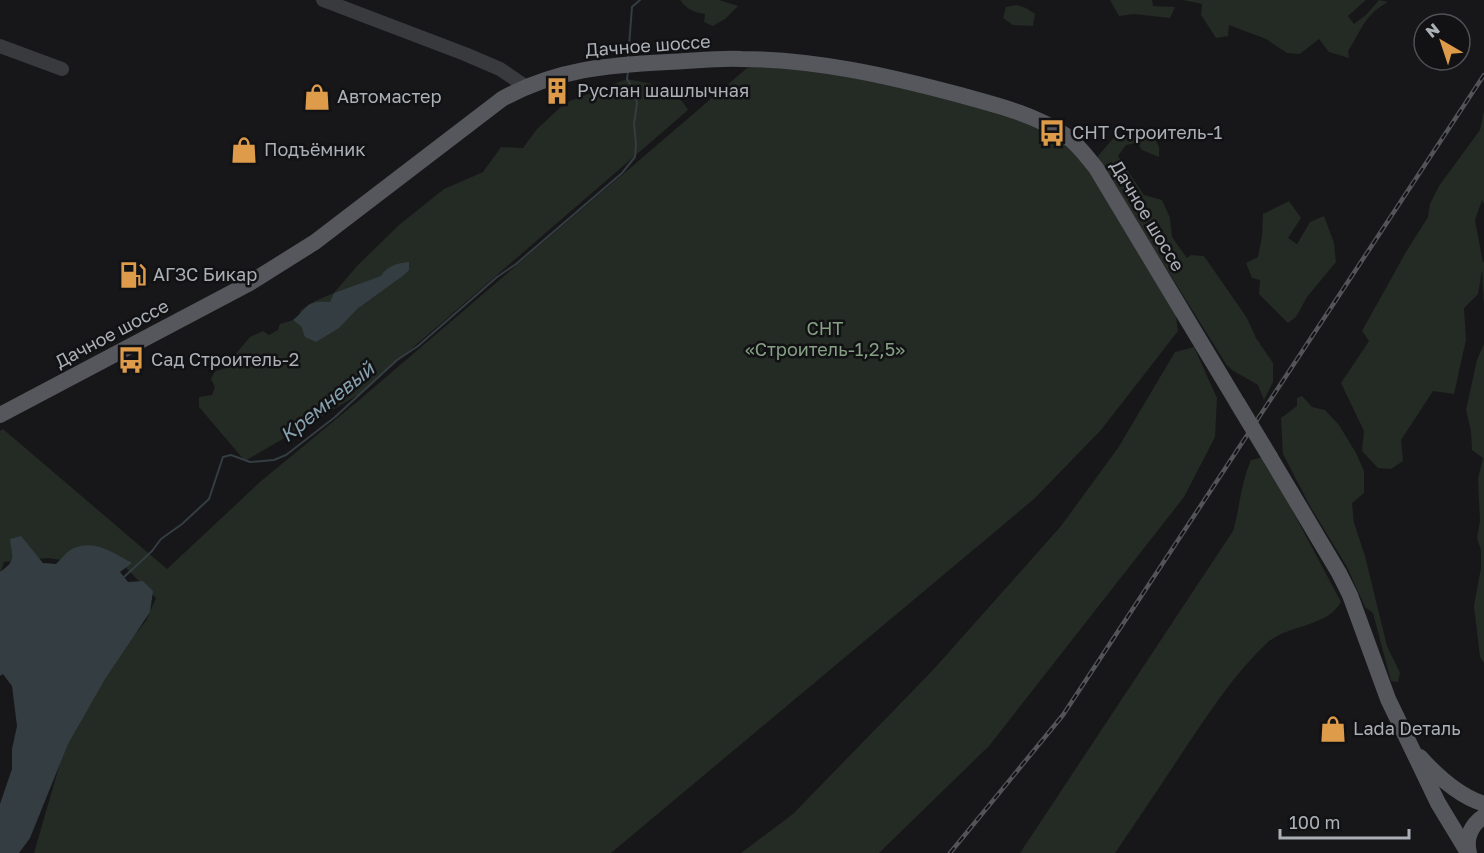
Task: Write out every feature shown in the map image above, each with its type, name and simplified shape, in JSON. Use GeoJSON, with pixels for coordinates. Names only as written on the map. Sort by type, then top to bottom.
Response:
{"type":"FeatureCollection","features":[{"type":"Feature","properties":{"kind":"main road","name":"Дачное шоссе"},"geometry":{"type":"LineString","coordinates":[[0,415],[239,288],[315,242],[502,99],[525,86],[566,72],[617,64],[741,59],[806,63],[869,73],[1014,110],[1049,126],[1078,146],[1096,168],[1339,573],[1350,595],[1388,699],[1438,803],[1468,852]]}},
{"type":"Feature","properties":{"kind":"main road"},"geometry":{"type":"LineString","coordinates":[[1413,751],[1443,780],[1484,804]]}},
{"type":"Feature","properties":{"kind":"main road"},"geometry":{"type":"LineString","coordinates":[[1468,852],[1468,837],[1473,827],[1484,816]]}},
{"type":"Feature","properties":{"kind":"street"},"geometry":{"type":"LineString","coordinates":[[323,0],[465,54],[500,69],[525,86]]}},
{"type":"Feature","properties":{"kind":"street"},"geometry":{"type":"LineString","coordinates":[[0,46],[62,69]]}},
{"type":"Feature","properties":{"kind":"green space"},"geometry":{"type":"Polygon","coordinates":[[[680,0],[719,0],[738,6],[725,19],[713,26],[704,22],[705,14],[691,10],[680,0]]]}},
{"type":"Feature","properties":{"kind":"green space"},"geometry":{"type":"Polygon","coordinates":[[[1110,0],[1152,0],[1153,6],[1175,7],[1170,18],[1134,14],[1119,16],[1110,0]]]}},
{"type":"Feature","properties":{"kind":"green space"},"geometry":{"type":"Polygon","coordinates":[[[1183,0],[1366,0],[1348,16],[1354,24],[1366,15],[1379,0],[1388,2],[1374,12],[1364,24],[1348,51],[1349,58],[1329,52],[1319,39],[1300,54],[1287,53],[1266,39],[1229,25],[1228,36],[1216,38],[1201,15],[1202,4],[1183,0]]]}},
{"type":"Feature","properties":{"kind":"green space"},"geometry":{"type":"Polygon","coordinates":[[[1017,5],[1035,14],[1033,26],[1013,25],[1003,18],[1006,7],[1017,5]]]}},
{"type":"Feature","properties":{"kind":"green space","name":"СНТ «Строитель-1,2,5»"},"geometry":{"type":"Polygon","coordinates":[[[768,64],[868,76],[1002,109],[1054,134],[1089,165],[1175,310],[1178,331],[1101,430],[1034,499],[611,853],[34,853],[63,753],[103,673],[146,621],[156,598],[112,554],[81,563],[48,558],[4,562],[0,574],[0,431],[3,429],[167,569],[260,482],[747,68],[768,64]]]}},
{"type":"Feature","properties":{"kind":"green space"},"geometry":{"type":"Polygon","coordinates":[[[627,79],[670,91],[683,102],[688,110],[358,395],[245,461],[199,407],[199,397],[212,395],[215,387],[211,379],[215,371],[223,369],[250,337],[263,331],[269,335],[278,330],[280,324],[293,320],[301,310],[334,293],[357,266],[399,225],[444,189],[483,172],[501,147],[523,148],[537,129],[565,103],[627,79]]]}},
{"type":"Feature","properties":{"kind":"green space"},"geometry":{"type":"Polygon","coordinates":[[[1484,111],[1484,204],[1482,200],[1475,220],[1483,263],[1484,261],[1484,307],[1482,270],[1478,294],[1464,308],[1466,340],[1454,394],[1433,391],[1401,440],[1403,461],[1391,469],[1378,468],[1362,451],[1364,431],[1341,383],[1369,341],[1362,331],[1428,217],[1430,204],[1439,186],[1480,130],[1484,111]]]}},
{"type":"Feature","properties":{"kind":"green space"},"geometry":{"type":"Polygon","coordinates":[[[1152,133],[1159,147],[1159,157],[1142,150],[1137,143],[1126,145],[1118,156],[1144,195],[1162,200],[1170,218],[1172,237],[1187,258],[1191,255],[1204,256],[1247,318],[1256,338],[1273,363],[1273,382],[1264,400],[1258,385],[1226,364],[1149,241],[1098,167],[1098,156],[1116,135],[1152,133]]]}},
{"type":"Feature","properties":{"kind":"green space"},"geometry":{"type":"Polygon","coordinates":[[[1289,201],[1301,218],[1288,238],[1297,244],[1310,222],[1324,216],[1334,243],[1336,262],[1307,297],[1296,317],[1288,323],[1259,294],[1260,280],[1252,278],[1246,263],[1258,257],[1263,214],[1289,201]]]}},
{"type":"Feature","properties":{"kind":"green space"},"geometry":{"type":"Polygon","coordinates":[[[1484,344],[1484,663],[1480,657],[1474,606],[1481,568],[1481,550],[1477,538],[1480,521],[1478,479],[1483,458],[1472,450],[1471,431],[1466,410],[1477,360],[1484,344]]]}},
{"type":"Feature","properties":{"kind":"green space"},"geometry":{"type":"Polygon","coordinates":[[[1194,347],[1217,398],[1215,437],[1184,497],[989,746],[879,853],[741,853],[793,814],[933,670],[1061,526],[1118,448],[1175,352],[1194,347]]]}},
{"type":"Feature","properties":{"kind":"green space"},"geometry":{"type":"Polygon","coordinates":[[[1302,396],[1312,407],[1325,410],[1339,425],[1364,471],[1364,493],[1352,503],[1354,523],[1365,556],[1387,646],[1400,673],[1398,682],[1391,681],[1373,613],[1365,607],[1347,567],[1310,506],[1283,454],[1281,418],[1297,406],[1297,398],[1302,396]]]}},
{"type":"Feature","properties":{"kind":"green space"},"geometry":{"type":"Polygon","coordinates":[[[1264,457],[1341,602],[1326,617],[1285,632],[1267,643],[1244,667],[1205,719],[1115,853],[1020,853],[1233,531],[1251,460],[1264,457]]]}},
{"type":"Feature","properties":{"kind":"shaded area"},"geometry":{"type":"Polygon","coordinates":[[[409,262],[409,270],[404,275],[357,309],[339,328],[316,342],[305,337],[301,326],[293,320],[312,303],[330,302],[334,293],[381,276],[386,270],[400,263],[409,262]]]}},
{"type":"Feature","properties":{"kind":"shaded area"},"geometry":{"type":"Polygon","coordinates":[[[21,536],[43,563],[56,564],[74,548],[98,546],[132,563],[120,572],[128,582],[143,581],[153,591],[150,612],[105,679],[68,744],[30,838],[19,853],[0,853],[0,804],[12,769],[12,749],[17,726],[12,686],[3,674],[0,676],[0,572],[12,558],[10,539],[21,536]]]}},
{"type":"Feature","properties":{"kind":"waterway","name":"Кремневый"},"geometry":{"type":"LineString","coordinates":[[628,59],[632,7],[640,0]]}},
{"type":"Feature","properties":{"kind":"waterway","name":"Кремневый"},"geometry":{"type":"LineString","coordinates":[[124,577],[152,551],[161,539],[182,524],[209,499],[223,457],[231,455],[250,462],[274,460],[286,455],[335,417],[397,360],[418,346],[622,173],[635,157],[636,144],[634,124],[637,103],[635,92],[627,79],[628,71]]}},
{"type":"Feature","properties":{"kind":"railway"},"geometry":{"type":"LineString","coordinates":[[950,853],[1063,715],[1484,75]]}},
{"type":"Feature","properties":{"kind":"place","name":"Руслан шашлычная"},"geometry":{"type":"Point","coordinates":[557,91]}},
{"type":"Feature","properties":{"kind":"place","name":"Автомастер"},"geometry":{"type":"Point","coordinates":[317,97]}},
{"type":"Feature","properties":{"kind":"place","name":"СНТ Строитель-1"},"geometry":{"type":"Point","coordinates":[1052,133]}},
{"type":"Feature","properties":{"kind":"place","name":"Подъёмник"},"geometry":{"type":"Point","coordinates":[244,150]}},
{"type":"Feature","properties":{"kind":"place","name":"АГЗС Бикар"},"geometry":{"type":"Point","coordinates":[133,275]}},
{"type":"Feature","properties":{"kind":"place","name":"Сад Строитель-2"},"geometry":{"type":"Point","coordinates":[131,360]}},
{"type":"Feature","properties":{"kind":"place","name":"Lada Dеталь"},"geometry":{"type":"Point","coordinates":[1333,729]}}]}
